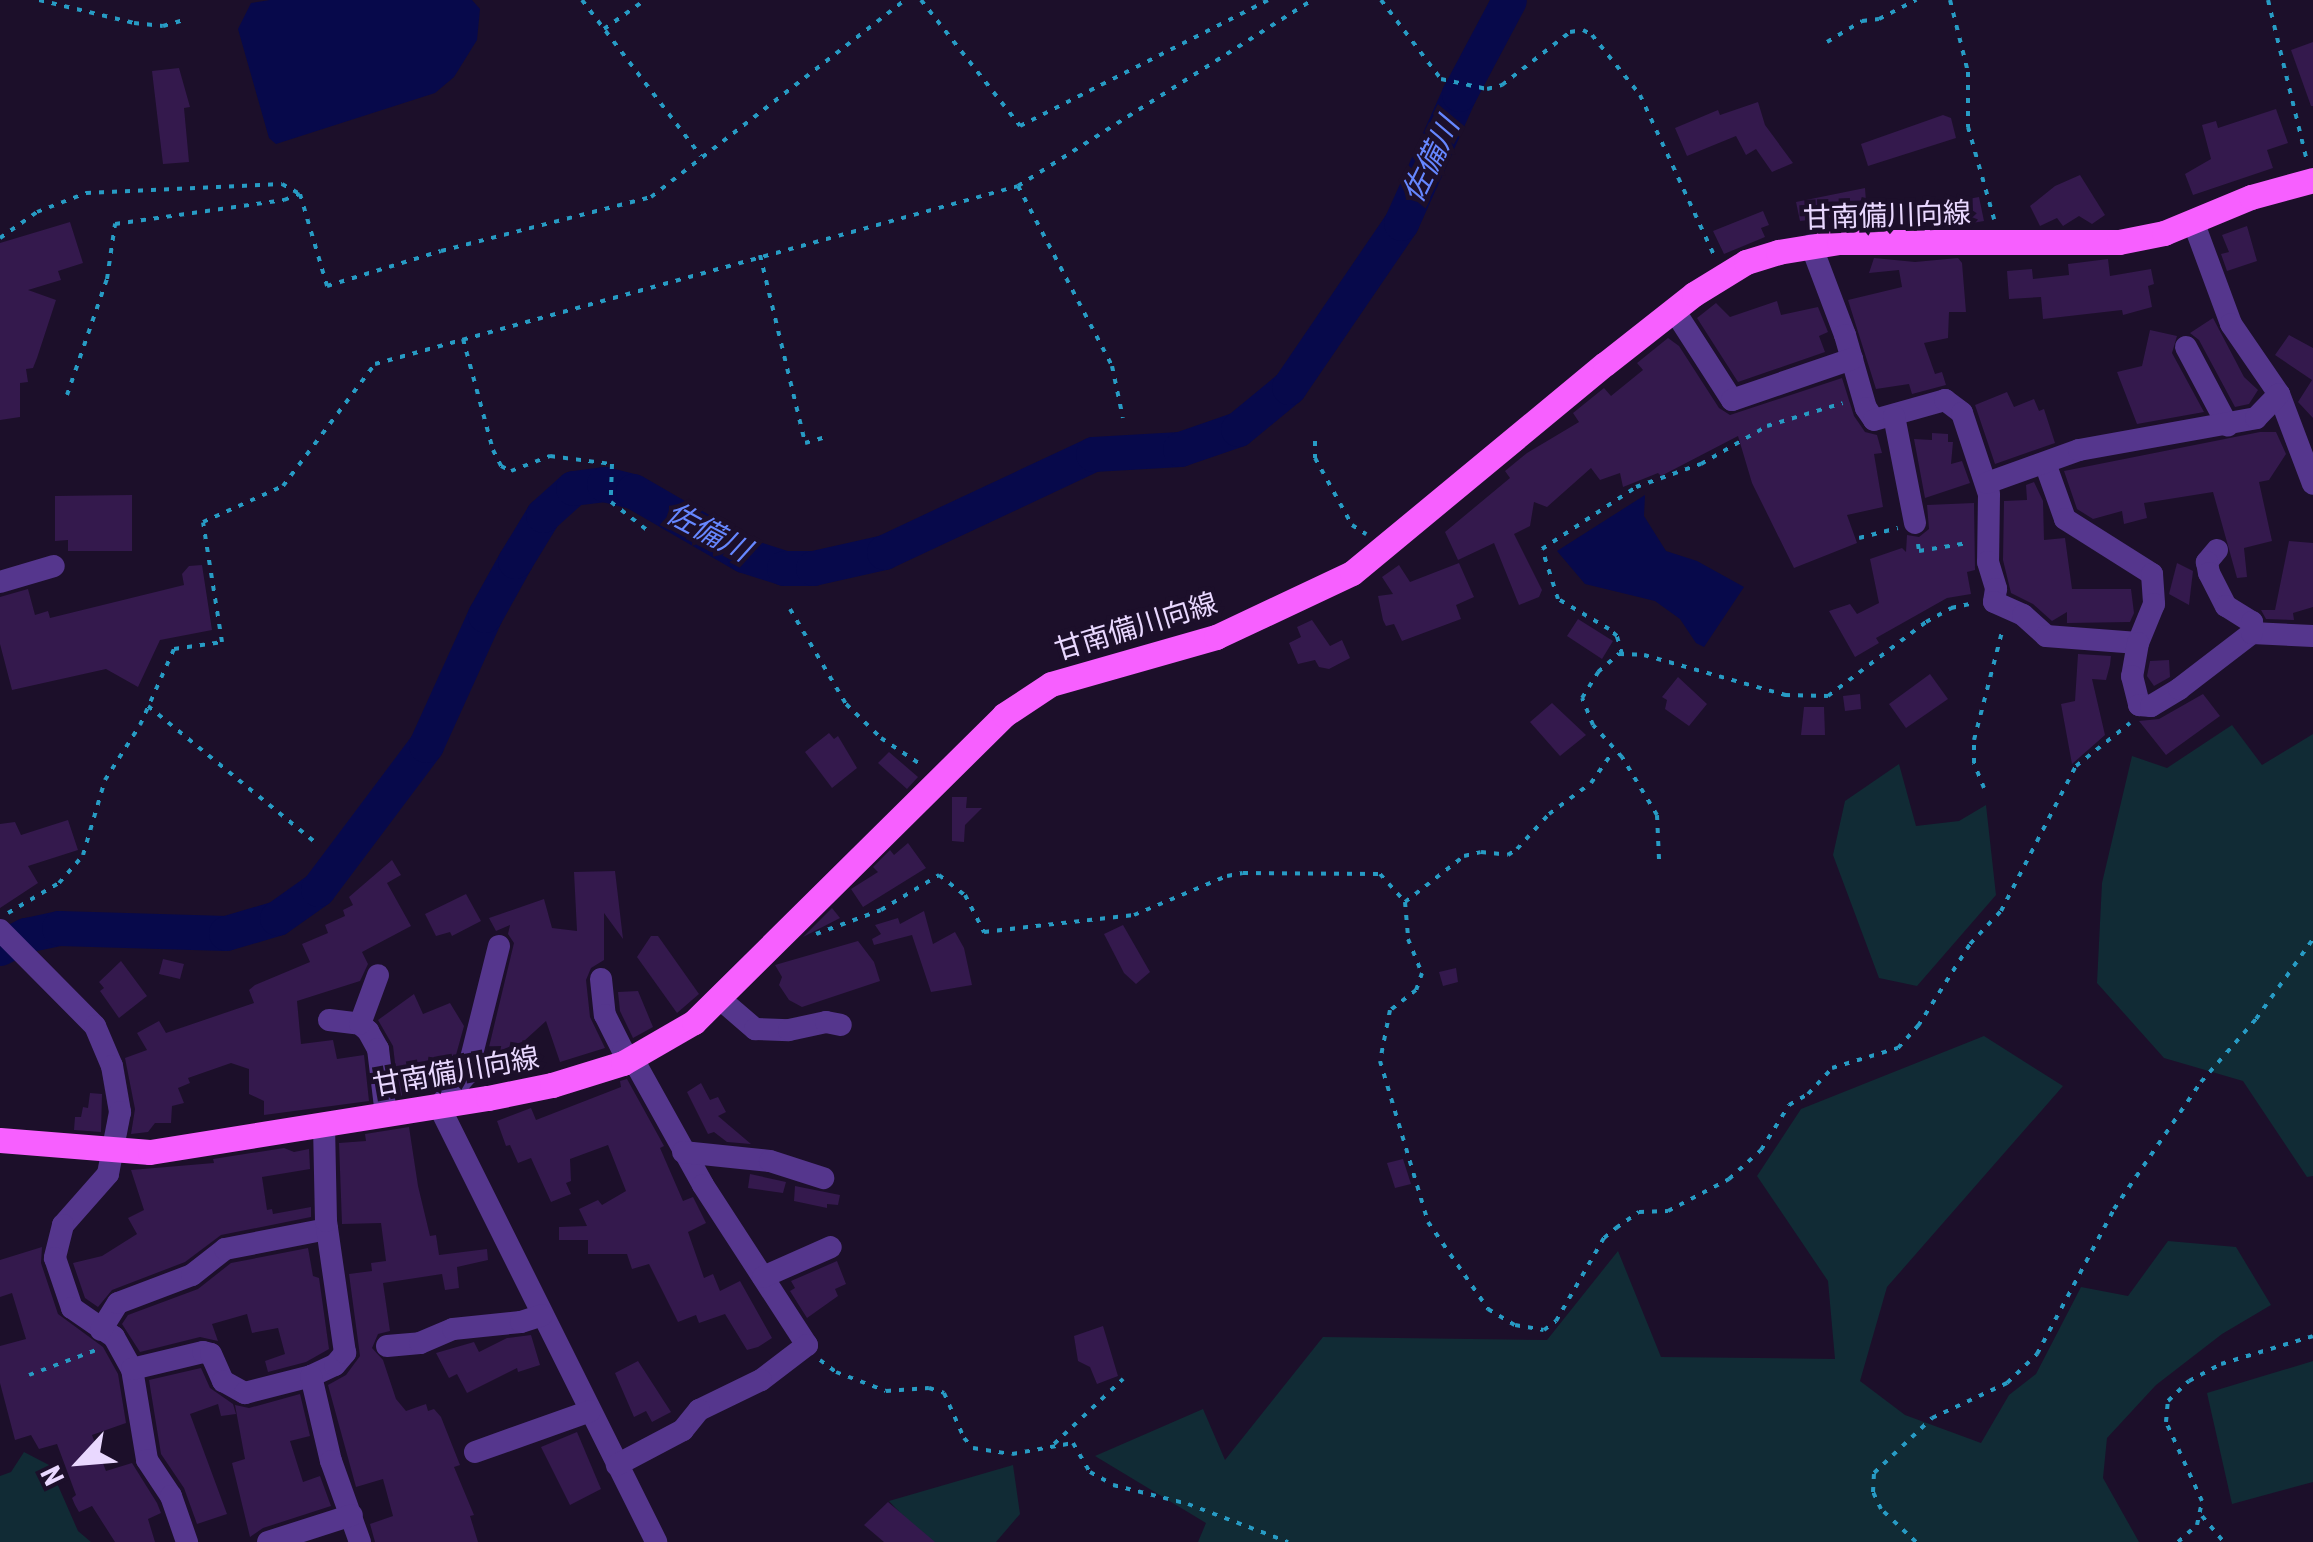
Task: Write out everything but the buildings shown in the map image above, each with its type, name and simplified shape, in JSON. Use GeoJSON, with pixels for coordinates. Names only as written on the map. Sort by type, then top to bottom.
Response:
{"type":"FeatureCollection","features":[{"type":"Feature","properties":{"kind":"main road","name":"甘南備川向線"},"geometry":{"type":"LineString","coordinates":[[0,1140],[150,1152],[552,1085],[632,1059],[672,1038],[719,998],[1004,715],[1052,684],[1216,637],[1327,587],[1383,551],[1674,310],[1746,262],[1810,246],[2109,243],[2164,233],[2251,197],[2312,180]]}},
{"type":"Feature","properties":{"kind":"street"},"geometry":{"type":"LineString","coordinates":[[2194,221],[2230,324],[2279,394],[2313,484]]}},
{"type":"Feature","properties":{"kind":"street"},"geometry":{"type":"LineString","coordinates":[[1810,246],[1874,420],[1946,400],[1956,404],[1987,483],[1988,538],[2001,605],[2046,636],[2138,643]]}},
{"type":"Feature","properties":{"kind":"street"},"geometry":{"type":"LineString","coordinates":[[1674,310],[1732,400],[1852,359]]}},
{"type":"Feature","properties":{"kind":"street"},"geometry":{"type":"LineString","coordinates":[[2186,347],[2228,426]]}},
{"type":"Feature","properties":{"kind":"street"},"geometry":{"type":"LineString","coordinates":[[1987,483],[2079,450],[2228,426],[2262,415],[2279,394]]}},
{"type":"Feature","properties":{"kind":"street"},"geometry":{"type":"LineString","coordinates":[[1894,416],[1915,523]]}},
{"type":"Feature","properties":{"kind":"street"},"geometry":{"type":"LineString","coordinates":[[2045,462],[2065,520],[2152,574],[2154,604],[2138,643],[2132,676],[2138,706],[2150,706],[2180,689],[2252,633],[2313,636]]}},
{"type":"Feature","properties":{"kind":"street"},"geometry":{"type":"LineString","coordinates":[[2217,550],[2208,562],[2209,573],[2226,606],[2252,622],[2252,633]]}},
{"type":"Feature","properties":{"kind":"street"},"geometry":{"type":"LineString","coordinates":[[0,582],[54,566]]}},
{"type":"Feature","properties":{"kind":"street"},"geometry":{"type":"LineString","coordinates":[[2,928],[95,1026],[104,1042],[120,1112],[114,1152],[108,1174],[72,1212],[56,1243],[62,1287],[72,1308],[106,1333],[132,1370],[148,1460],[171,1496],[187,1542]]}},
{"type":"Feature","properties":{"kind":"street"},"geometry":{"type":"LineString","coordinates":[[499,946],[467,1074],[439,1106],[656,1542]]}},
{"type":"Feature","properties":{"kind":"street"},"geometry":{"type":"LineString","coordinates":[[360,1024],[378,976]]}},
{"type":"Feature","properties":{"kind":"street"},"geometry":{"type":"LineString","coordinates":[[601,978],[605,1015],[622,1051],[632,1059],[683,1152],[807,1345],[761,1380],[699,1410],[683,1430],[617,1465]]}},
{"type":"Feature","properties":{"kind":"street"},"geometry":{"type":"LineString","coordinates":[[719,998],[756,1030],[789,1030],[826,1022],[841,1026]]}},
{"type":"Feature","properties":{"kind":"street"},"geometry":{"type":"LineString","coordinates":[[329,1020],[360,1024],[378,1049],[386,1115]]}},
{"type":"Feature","properties":{"kind":"street"},"geometry":{"type":"LineString","coordinates":[[132,1370],[203,1352],[211,1354],[223,1381],[245,1393],[310,1376],[335,1365],[345,1353],[326,1229],[324,1126]]}},
{"type":"Feature","properties":{"kind":"street"},"geometry":{"type":"LineString","coordinates":[[683,1152],[770,1161],[823,1178]]}},
{"type":"Feature","properties":{"kind":"street"},"geometry":{"type":"LineString","coordinates":[[106,1333],[118,1304],[192,1275],[225,1249],[326,1229]]}},
{"type":"Feature","properties":{"kind":"street"},"geometry":{"type":"LineString","coordinates":[[762,1277],[831,1247]]}},
{"type":"Feature","properties":{"kind":"street"},"geometry":{"type":"LineString","coordinates":[[386,1346],[420,1342],[453,1329],[521,1322],[542,1314]]}},
{"type":"Feature","properties":{"kind":"street"},"geometry":{"type":"LineString","coordinates":[[310,1376],[332,1461],[360,1542]]}},
{"type":"Feature","properties":{"kind":"street"},"geometry":{"type":"LineString","coordinates":[[475,1452],[590,1412]]}},
{"type":"Feature","properties":{"kind":"street"},"geometry":{"type":"LineString","coordinates":[[268,1542],[352,1515]]}},
{"type":"Feature","properties":{"kind":"path"},"geometry":{"type":"LineString","coordinates":[[39,0],[134,22],[163,26],[181,21]]}},
{"type":"Feature","properties":{"kind":"path"},"geometry":{"type":"LineString","coordinates":[[582,0],[701,156]]}},
{"type":"Feature","properties":{"kind":"path"},"geometry":{"type":"LineString","coordinates":[[604,30],[645,0]]}},
{"type":"Feature","properties":{"kind":"path"},"geometry":{"type":"LineString","coordinates":[[0,238],[38,212],[86,193],[282,184],[300,194],[327,286],[441,251],[641,202],[905,0]]}},
{"type":"Feature","properties":{"kind":"path"},"geometry":{"type":"LineString","coordinates":[[921,0],[1020,126],[1268,0]]}},
{"type":"Feature","properties":{"kind":"path"},"geometry":{"type":"LineString","coordinates":[[2,928],[74,869],[83,855],[105,780],[148,706],[174,650],[222,642],[203,522],[282,486],[376,364],[1018,186],[1312,0]]}},
{"type":"Feature","properties":{"kind":"path"},"geometry":{"type":"LineString","coordinates":[[1381,0],[1444,79],[1482,88],[1502,85],[1570,32],[1583,30],[1592,35],[1640,95],[1724,275]]}},
{"type":"Feature","properties":{"kind":"path"},"geometry":{"type":"LineString","coordinates":[[1828,42],[1862,22],[1878,19],[1916,0]]}},
{"type":"Feature","properties":{"kind":"path"},"geometry":{"type":"LineString","coordinates":[[1950,0],[1968,72],[1968,127],[1997,244]]}},
{"type":"Feature","properties":{"kind":"path"},"geometry":{"type":"LineString","coordinates":[[2268,0],[2312,180]]}},
{"type":"Feature","properties":{"kind":"path"},"geometry":{"type":"LineString","coordinates":[[1018,186],[1112,366],[1123,418]]}},
{"type":"Feature","properties":{"kind":"path"},"geometry":{"type":"LineString","coordinates":[[67,395],[107,278],[115,224],[284,200],[300,194]]}},
{"type":"Feature","properties":{"kind":"path"},"geometry":{"type":"LineString","coordinates":[[760,255],[805,443],[823,438]]}},
{"type":"Feature","properties":{"kind":"path"},"geometry":{"type":"LineString","coordinates":[[463,340],[492,450],[502,466],[511,471],[550,456],[612,464],[611,502],[647,530]]}},
{"type":"Feature","properties":{"kind":"path"},"geometry":{"type":"LineString","coordinates":[[1622,654],[1618,636],[1558,599],[1542,549],[1636,487],[1701,464],[1767,426],[1862,394]]}},
{"type":"Feature","properties":{"kind":"path"},"geometry":{"type":"LineString","coordinates":[[1316,441],[1315,458],[1352,525],[1383,551]]}},
{"type":"Feature","properties":{"kind":"path"},"geometry":{"type":"LineString","coordinates":[[1859,538],[1915,523],[1919,551],[1988,538]]}},
{"type":"Feature","properties":{"kind":"path"},"geometry":{"type":"LineString","coordinates":[[1659,859],[1658,815],[1593,725],[1582,698],[1598,672],[1622,654],[1644,655],[1785,694],[1828,696],[1926,622],[1951,608],[2001,605],[1974,740],[1974,763],[1984,788]]}},
{"type":"Feature","properties":{"kind":"path"},"geometry":{"type":"LineString","coordinates":[[790,608],[846,704],[881,738],[938,780]]}},
{"type":"Feature","properties":{"kind":"path"},"geometry":{"type":"LineString","coordinates":[[148,706],[316,843]]}},
{"type":"Feature","properties":{"kind":"path"},"geometry":{"type":"LineString","coordinates":[[779,939],[791,942],[881,910],[939,875],[965,895],[984,932],[1134,914],[1243,873],[1380,874],[1405,902],[1408,939],[1422,982],[1390,1010],[1380,1061],[1428,1222],[1488,1309],[1515,1325],[1544,1330],[1556,1322],[1604,1238],[1616,1228],[1639,1212],[1668,1211],[1729,1179],[1761,1150],[1788,1106],[1808,1094],[1832,1068],[1890,1053],[1918,1026],[1970,944],[2001,911],[2076,766],[2133,720],[2138,706]]}},
{"type":"Feature","properties":{"kind":"path"},"geometry":{"type":"LineString","coordinates":[[1405,902],[1464,856],[1481,852],[1508,855],[1549,814],[1591,783],[1613,751]]}},
{"type":"Feature","properties":{"kind":"path"},"geometry":{"type":"LineString","coordinates":[[1916,1542],[1880,1510],[1873,1492],[1874,1473],[1932,1418],[2008,1382],[2037,1354],[2114,1209],[2201,1082],[2256,1019],[2313,938]]}},
{"type":"Feature","properties":{"kind":"path"},"geometry":{"type":"LineString","coordinates":[[29,1376],[98,1350],[106,1333]]}},
{"type":"Feature","properties":{"kind":"path"},"geometry":{"type":"LineString","coordinates":[[2224,1542],[2202,1516],[2194,1480],[2166,1422],[2168,1401],[2189,1381],[2221,1364],[2313,1336]]}},
{"type":"Feature","properties":{"kind":"path"},"geometry":{"type":"LineString","coordinates":[[807,1345],[836,1372],[853,1380],[886,1391],[929,1388],[944,1392],[964,1438],[974,1448],[1012,1454],[1072,1444],[1090,1472],[1113,1485],[1188,1504],[1288,1542]]}},
{"type":"Feature","properties":{"kind":"path"},"geometry":{"type":"LineString","coordinates":[[1054,1444],[1123,1380]]}},
{"type":"Feature","properties":{"kind":"path"},"geometry":{"type":"LineString","coordinates":[[2178,1542],[2202,1516]]}},
{"type":"Feature","properties":{"kind":"shaded area"},"geometry":{"type":"Polygon","coordinates":[[[472,0],[480,9],[477,40],[454,77],[435,93],[276,144],[269,138],[238,29],[251,3],[472,0]]]}},
{"type":"Feature","properties":{"kind":"shaded area"},"geometry":{"type":"Polygon","coordinates":[[[1645,495],[1644,516],[1666,551],[1697,561],[1744,587],[1704,647],[1696,643],[1680,619],[1655,601],[1585,584],[1557,551],[1645,495]]]}},
{"type":"Feature","properties":{"kind":"shaded area"},"geometry":{"type":"Polygon","coordinates":[[[2232,725],[2262,765],[2313,734],[2313,1176],[2307,1177],[2243,1081],[2164,1058],[2097,983],[2102,883],[2132,756],[2167,768],[2232,725]]]}},
{"type":"Feature","properties":{"kind":"shaded area"},"geometry":{"type":"Polygon","coordinates":[[[1899,764],[1916,826],[1959,821],[1986,805],[1996,895],[1917,986],[1879,978],[1833,855],[1845,801],[1899,764]]]}},
{"type":"Feature","properties":{"kind":"shaded area"},"geometry":{"type":"Polygon","coordinates":[[[1984,1036],[2063,1086],[1887,1287],[1860,1381],[1905,1415],[1981,1443],[2009,1395],[2036,1374],[2081,1287],[2128,1296],[2168,1241],[2236,1247],[2271,1305],[2222,1334],[2156,1385],[2107,1438],[2103,1478],[2139,1542],[1198,1542],[1206,1523],[1095,1456],[1203,1409],[1225,1460],[1323,1337],[1547,1340],[1618,1251],[1661,1357],[1835,1359],[1828,1281],[1757,1176],[1801,1109],[1984,1036]]]}},
{"type":"Feature","properties":{"kind":"shaded area"},"geometry":{"type":"Polygon","coordinates":[[[2313,1361],[2313,1482],[2232,1504],[2207,1393],[2313,1361]]]}},
{"type":"Feature","properties":{"kind":"shaded area"},"geometry":{"type":"Polygon","coordinates":[[[24,1452],[49,1465],[78,1531],[91,1542],[0,1542],[0,1476],[11,1472],[24,1452]]]}},
{"type":"Feature","properties":{"kind":"shaded area"},"geometry":{"type":"Polygon","coordinates":[[[1013,1465],[1020,1514],[996,1542],[928,1542],[889,1501],[1013,1465]]]}},
{"type":"Feature","properties":{"kind":"waterway","name":"佐備川"},"geometry":{"type":"LineString","coordinates":[[0,948],[26,935],[59,928],[226,933],[277,918],[318,889],[426,745],[485,615],[515,561],[543,515],[573,488],[604,484],[633,491],[744,555],[784,568],[813,568],[884,552],[1093,454],[1180,449],[1238,429],[1289,387],[1401,223],[1459,94],[1509,0]]}}]}
